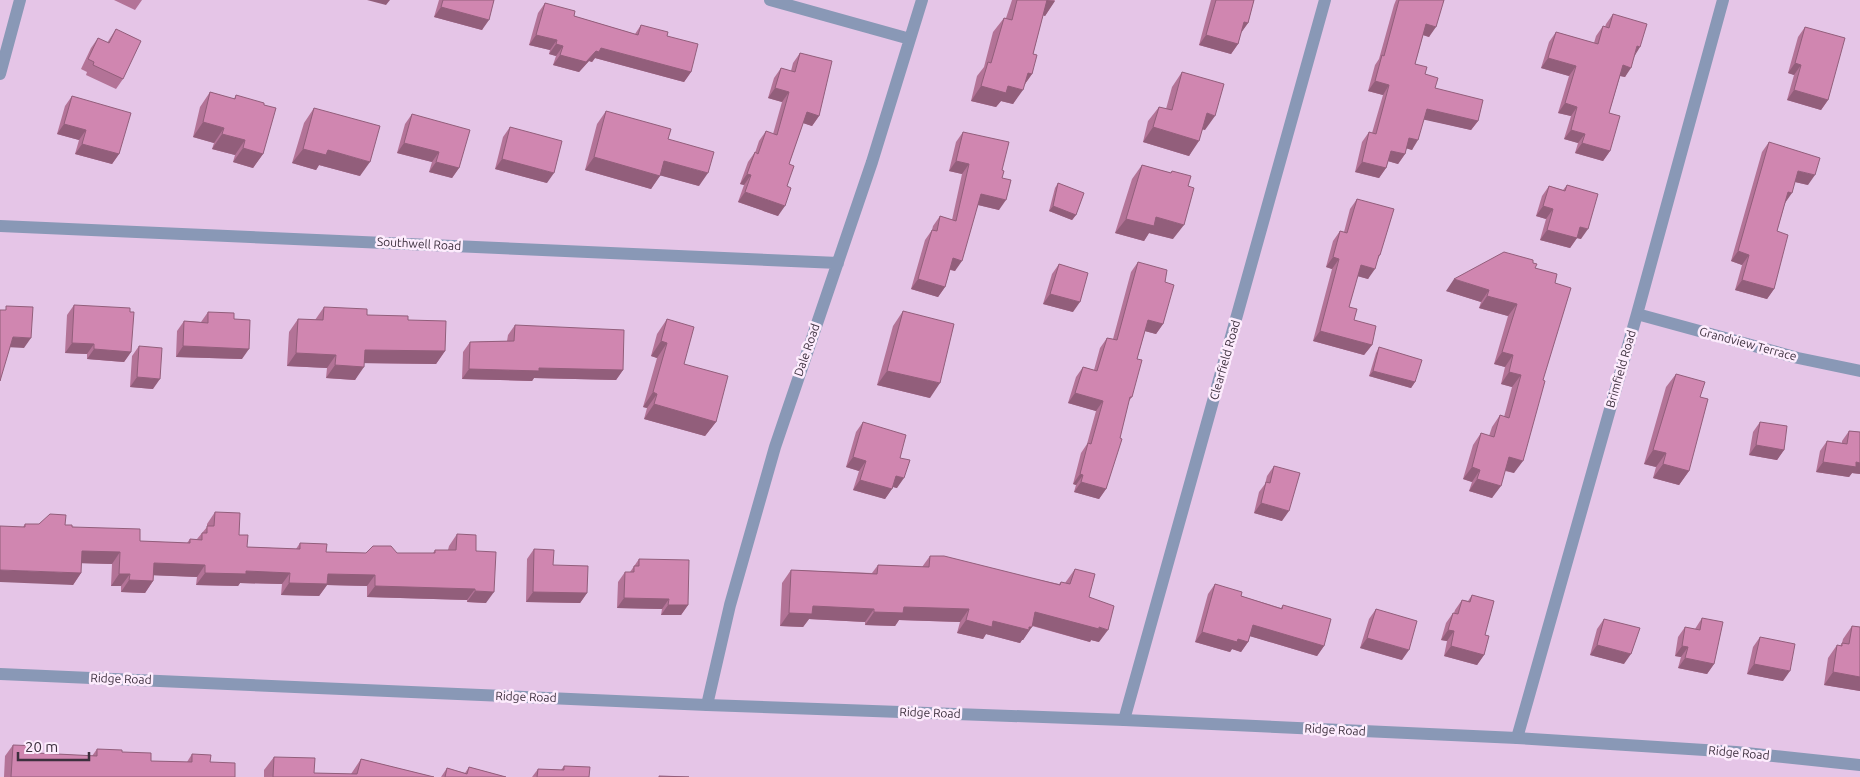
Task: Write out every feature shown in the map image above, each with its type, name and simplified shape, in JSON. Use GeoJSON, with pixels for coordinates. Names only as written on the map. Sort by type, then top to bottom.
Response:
{"type":"FeatureCollection","features":[{"type":"Feature","properties":{"kind":"street"},"geometry":{"type":"LineString","coordinates":[[0,74],[20,0]]}},
{"type":"Feature","properties":{"kind":"street"},"geometry":{"type":"LineString","coordinates":[[770,0],[910,39]]}},
{"type":"Feature","properties":{"kind":"street","name":"Dale Road"},"geometry":{"type":"LineString","coordinates":[[707,705],[730,605],[758,502],[792,392],[884,125],[922,0]]}},
{"type":"Feature","properties":{"kind":"street","name":"Clearfield Road"},"geometry":{"type":"LineString","coordinates":[[1124,720],[1325,0]]}},
{"type":"Feature","properties":{"kind":"street","name":"Brimfield Road"},"geometry":{"type":"LineString","coordinates":[[1517,738],[1637,314],[1723,0]]}},
{"type":"Feature","properties":{"kind":"street","name":"Southwell Road"},"geometry":{"type":"LineString","coordinates":[[0,226],[838,263]]}},
{"type":"Feature","properties":{"kind":"street","name":"Grandview Terrace"},"geometry":{"type":"LineString","coordinates":[[1637,314],[1798,358],[1860,371]]}},
{"type":"Feature","properties":{"kind":"street","name":"Ridge Road"},"geometry":{"type":"LineString","coordinates":[[0,674],[1517,738],[1736,752],[1860,765]]}},
{"type":"Feature","properties":{"kind":"building"},"geometry":{"type":"Polygon","coordinates":[[[443,0],[494,0],[489,20],[441,7],[443,0]]]}},
{"type":"Feature","properties":{"kind":"building"},"geometry":{"type":"Polygon","coordinates":[[[1017,0],[1047,0],[1033,54],[1037,55],[1032,74],[1028,73],[1023,90],[1008,86],[1006,93],[981,86],[988,62],[991,63],[1004,18],[1012,20],[1017,0]]]}},
{"type":"Feature","properties":{"kind":"building"},"geometry":{"type":"Polygon","coordinates":[[[1216,0],[1254,0],[1248,23],[1244,22],[1238,44],[1206,35],[1216,0]]]}},
{"type":"Feature","properties":{"kind":"building"},"geometry":{"type":"Polygon","coordinates":[[[1399,0],[1444,0],[1436,27],[1426,24],[1415,64],[1427,67],[1425,74],[1438,78],[1435,88],[1483,100],[1478,121],[1427,109],[1418,140],[1409,138],[1405,154],[1391,151],[1386,168],[1362,162],[1369,132],[1376,134],[1389,85],[1375,81],[1382,55],[1384,56],[1399,0]]]}},
{"type":"Feature","properties":{"kind":"building"},"geometry":{"type":"Polygon","coordinates":[[[545,3],[575,11],[574,16],[638,35],[641,25],[668,32],[667,36],[698,44],[691,72],[601,48],[599,52],[596,51],[586,62],[560,55],[563,46],[556,44],[557,40],[536,35],[545,3]]]}},
{"type":"Feature","properties":{"kind":"building"},"geometry":{"type":"Polygon","coordinates":[[[1613,14],[1647,24],[1640,47],[1637,46],[1631,68],[1623,65],[1609,113],[1620,116],[1610,151],[1582,143],[1585,134],[1571,130],[1577,107],[1565,103],[1576,66],[1548,58],[1556,32],[1598,44],[1603,26],[1609,28],[1613,14]]]}},
{"type":"Feature","properties":{"kind":"building"},"geometry":{"type":"Polygon","coordinates":[[[1805,27],[1845,38],[1828,100],[1794,90],[1801,65],[1795,63],[1805,27]]]}},
{"type":"Feature","properties":{"kind":"building"},"geometry":{"type":"Polygon","coordinates":[[[116,29],[141,41],[123,79],[93,65],[94,62],[88,59],[98,38],[109,43],[116,29]]]}},
{"type":"Feature","properties":{"kind":"building"},"geometry":{"type":"Polygon","coordinates":[[[800,53],[832,61],[819,116],[807,112],[789,164],[794,166],[787,186],[791,188],[785,206],[745,192],[751,175],[747,174],[755,152],[758,154],[766,131],[777,135],[789,92],[775,88],[781,68],[795,72],[800,53]]]}},
{"type":"Feature","properties":{"kind":"building"},"geometry":{"type":"Polygon","coordinates":[[[1182,72],[1224,84],[1215,116],[1207,113],[1199,141],[1153,127],[1159,107],[1172,110],[1182,72]]]}},
{"type":"Feature","properties":{"kind":"building"},"geometry":{"type":"Polygon","coordinates":[[[210,92],[235,99],[236,95],[276,108],[263,154],[243,148],[245,140],[222,134],[224,128],[203,122],[210,92]]]}},
{"type":"Feature","properties":{"kind":"building"},"geometry":{"type":"Polygon","coordinates":[[[72,96],[131,113],[119,154],[82,144],[86,130],[64,124],[72,96]]]}},
{"type":"Feature","properties":{"kind":"building"},"geometry":{"type":"Polygon","coordinates":[[[314,108],[380,126],[370,162],[328,150],[326,155],[303,149],[314,108]]]}},
{"type":"Feature","properties":{"kind":"building"},"geometry":{"type":"Polygon","coordinates":[[[606,111],[671,129],[668,139],[714,152],[708,173],[664,161],[660,176],[594,157],[606,111]]]}},
{"type":"Feature","properties":{"kind":"building"},"geometry":{"type":"Polygon","coordinates":[[[412,114],[470,130],[459,168],[436,162],[439,152],[404,143],[412,114]]]}},
{"type":"Feature","properties":{"kind":"building"},"geometry":{"type":"Polygon","coordinates":[[[510,127],[562,141],[554,173],[502,159],[510,127]]]}},
{"type":"Feature","properties":{"kind":"building"},"geometry":{"type":"Polygon","coordinates":[[[963,132],[1009,142],[1002,170],[1004,171],[1002,178],[1011,180],[1006,200],[981,194],[962,261],[953,258],[945,287],[918,279],[932,230],[937,231],[940,216],[956,221],[969,164],[956,161],[963,132]]]}},
{"type":"Feature","properties":{"kind":"building"},"geometry":{"type":"Polygon","coordinates":[[[1769,142],[1820,158],[1815,175],[1798,171],[1792,193],[1788,192],[1777,231],[1788,235],[1774,289],[1742,280],[1749,255],[1738,251],[1769,142]]]}},
{"type":"Feature","properties":{"kind":"building"},"geometry":{"type":"Polygon","coordinates":[[[1142,165],[1191,176],[1188,186],[1194,188],[1184,225],[1156,217],[1154,226],[1126,219],[1142,165]]]}},
{"type":"Feature","properties":{"kind":"building"},"geometry":{"type":"Polygon","coordinates":[[[1058,183],[1084,193],[1076,215],[1053,206],[1058,183]]]}},
{"type":"Feature","properties":{"kind":"building"},"geometry":{"type":"Polygon","coordinates":[[[1567,185],[1598,194],[1588,229],[1580,227],[1577,238],[1547,230],[1553,209],[1543,206],[1549,186],[1565,191],[1567,185]]]}},
{"type":"Feature","properties":{"kind":"building"},"geometry":{"type":"Polygon","coordinates":[[[1357,199],[1394,209],[1375,269],[1361,265],[1349,307],[1357,309],[1354,320],[1376,326],[1372,345],[1320,331],[1339,259],[1333,257],[1340,231],[1347,233],[1357,199]]]}},
{"type":"Feature","properties":{"kind":"building"},"geometry":{"type":"Polygon","coordinates":[[[1504,252],[1533,260],[1533,263],[1537,264],[1535,268],[1557,274],[1555,283],[1571,288],[1543,380],[1545,381],[1523,461],[1509,457],[1501,486],[1477,479],[1480,470],[1472,467],[1481,433],[1494,437],[1500,415],[1509,418],[1521,375],[1509,372],[1513,355],[1502,352],[1517,304],[1487,296],[1489,290],[1454,279],[1504,252]]]}},
{"type":"Feature","properties":{"kind":"building"},"geometry":{"type":"Polygon","coordinates":[[[1138,262],[1167,270],[1165,282],[1174,285],[1163,324],[1148,320],[1137,359],[1142,360],[1132,397],[1130,397],[1120,438],[1122,439],[1106,489],[1081,482],[1083,475],[1080,474],[1088,443],[1091,444],[1103,401],[1075,393],[1083,367],[1097,371],[1107,338],[1117,340],[1138,262]]]}},
{"type":"Feature","properties":{"kind":"building"},"geometry":{"type":"Polygon","coordinates":[[[1059,264],[1088,273],[1080,302],[1050,294],[1059,264]]]}},
{"type":"Feature","properties":{"kind":"building"},"geometry":{"type":"Polygon","coordinates":[[[74,305],[130,308],[130,312],[134,312],[131,352],[94,349],[94,344],[72,343],[74,305]]]}},
{"type":"Feature","properties":{"kind":"building"},"geometry":{"type":"Polygon","coordinates":[[[6,306],[33,307],[31,338],[13,337],[0,381],[0,310],[6,310],[6,306]]]}},
{"type":"Feature","properties":{"kind":"building"},"geometry":{"type":"Polygon","coordinates":[[[324,307],[367,309],[367,315],[408,316],[408,320],[446,321],[445,351],[365,350],[364,367],[335,365],[336,355],[296,353],[298,319],[323,320],[324,307]]]}},
{"type":"Feature","properties":{"kind":"building"},"geometry":{"type":"Polygon","coordinates":[[[903,311],[954,324],[940,383],[887,371],[903,311]]]}},
{"type":"Feature","properties":{"kind":"building"},"geometry":{"type":"Polygon","coordinates":[[[208,312],[234,313],[234,319],[250,320],[249,349],[183,346],[184,321],[208,323],[208,312]]]}},
{"type":"Feature","properties":{"kind":"building"},"geometry":{"type":"Polygon","coordinates":[[[667,319],[694,327],[684,364],[728,376],[716,422],[654,404],[657,394],[653,392],[667,343],[661,341],[667,319]]]}},
{"type":"Feature","properties":{"kind":"building"},"geometry":{"type":"Polygon","coordinates":[[[515,325],[624,330],[623,370],[539,368],[539,371],[469,369],[470,342],[514,341],[515,325]]]}},
{"type":"Feature","properties":{"kind":"building"},"geometry":{"type":"Polygon","coordinates":[[[139,346],[162,348],[160,379],[137,377],[139,346]]]}},
{"type":"Feature","properties":{"kind":"building"},"geometry":{"type":"Polygon","coordinates":[[[1379,347],[1422,360],[1415,382],[1373,371],[1379,347]]]}},
{"type":"Feature","properties":{"kind":"building"},"geometry":{"type":"Polygon","coordinates":[[[1676,374],[1705,382],[1700,397],[1708,399],[1689,471],[1663,464],[1666,453],[1653,450],[1676,374]]]}},
{"type":"Feature","properties":{"kind":"building"},"geometry":{"type":"Polygon","coordinates":[[[863,422],[906,435],[900,458],[910,460],[904,478],[896,476],[892,489],[860,480],[866,461],[853,457],[863,422]]]}},
{"type":"Feature","properties":{"kind":"building"},"geometry":{"type":"Polygon","coordinates":[[[1760,422],[1787,426],[1784,450],[1756,445],[1760,422]]]}},
{"type":"Feature","properties":{"kind":"building"},"geometry":{"type":"Polygon","coordinates":[[[1849,431],[1860,432],[1860,463],[1856,462],[1856,467],[1823,462],[1827,441],[1847,444],[1849,431]]]}},
{"type":"Feature","properties":{"kind":"building"},"geometry":{"type":"Polygon","coordinates":[[[1274,466],[1300,473],[1289,511],[1261,503],[1266,482],[1270,483],[1274,466]]]}},
{"type":"Feature","properties":{"kind":"building"},"geometry":{"type":"Polygon","coordinates":[[[215,512],[240,513],[239,535],[248,535],[247,547],[300,549],[300,543],[327,544],[326,552],[366,553],[373,546],[391,546],[397,553],[435,553],[435,550],[456,550],[457,534],[476,535],[476,551],[496,552],[494,592],[475,591],[475,589],[375,586],[375,575],[328,574],[327,584],[289,583],[290,573],[246,571],[246,574],[205,573],[205,565],[154,563],[153,581],[129,580],[130,574],[119,574],[120,552],[82,551],[81,573],[0,570],[0,526],[25,527],[25,524],[39,524],[50,514],[66,515],[65,525],[72,525],[72,527],[140,529],[140,541],[190,543],[190,539],[202,540],[202,533],[207,533],[207,526],[214,526],[215,512]]]}},
{"type":"Feature","properties":{"kind":"building"},"geometry":{"type":"Polygon","coordinates":[[[534,549],[554,550],[553,565],[588,566],[587,593],[533,592],[534,549]]]}},
{"type":"Feature","properties":{"kind":"building"},"geometry":{"type":"Polygon","coordinates":[[[930,556],[944,556],[1060,585],[1061,582],[1070,584],[1075,569],[1095,574],[1089,597],[1114,606],[1108,630],[1035,612],[1032,627],[1029,627],[1029,630],[993,621],[992,627],[966,620],[969,609],[904,607],[903,613],[874,612],[874,609],[813,606],[812,614],[789,613],[791,570],[877,574],[878,565],[929,567],[930,556]]]}},
{"type":"Feature","properties":{"kind":"building"},"geometry":{"type":"Polygon","coordinates":[[[639,559],[689,560],[688,605],[668,605],[669,599],[624,598],[625,572],[634,572],[634,566],[639,566],[639,559]]]}},
{"type":"Feature","properties":{"kind":"building"},"geometry":{"type":"Polygon","coordinates":[[[1215,584],[1242,592],[1241,596],[1282,609],[1283,605],[1331,619],[1324,646],[1253,625],[1248,642],[1238,639],[1237,642],[1202,632],[1215,584]]]}},
{"type":"Feature","properties":{"kind":"building"},"geometry":{"type":"Polygon","coordinates":[[[1472,595],[1494,601],[1485,635],[1489,636],[1484,655],[1451,646],[1454,631],[1448,630],[1453,613],[1458,614],[1462,600],[1470,602],[1472,595]]]}},
{"type":"Feature","properties":{"kind":"building"},"geometry":{"type":"Polygon","coordinates":[[[1376,609],[1417,621],[1409,650],[1367,638],[1376,609]]]}},
{"type":"Feature","properties":{"kind":"building"},"geometry":{"type":"Polygon","coordinates":[[[1702,618],[1723,622],[1714,664],[1685,658],[1688,647],[1682,646],[1685,627],[1700,630],[1702,618]]]}},
{"type":"Feature","properties":{"kind":"building"},"geometry":{"type":"Polygon","coordinates":[[[1604,619],[1640,628],[1631,654],[1597,645],[1604,619]]]}},
{"type":"Feature","properties":{"kind":"building"},"geometry":{"type":"Polygon","coordinates":[[[1852,626],[1860,627],[1860,677],[1833,672],[1837,645],[1842,646],[1842,643],[1849,644],[1852,626]]]}},
{"type":"Feature","properties":{"kind":"building"},"geometry":{"type":"Polygon","coordinates":[[[1760,637],[1795,644],[1790,671],[1754,664],[1760,637]]]}},
{"type":"Feature","properties":{"kind":"building"},"geometry":{"type":"Polygon","coordinates":[[[13,745],[38,746],[37,753],[97,756],[97,749],[151,753],[151,761],[192,762],[192,754],[211,755],[210,762],[235,763],[235,777],[11,777],[13,745]]]}},
{"type":"Feature","properties":{"kind":"building"},"geometry":{"type":"Polygon","coordinates":[[[274,757],[315,758],[314,773],[357,774],[361,759],[434,777],[273,777],[274,757]]]}},
{"type":"Feature","properties":{"kind":"building"},"geometry":{"type":"Polygon","coordinates":[[[564,766],[590,767],[589,777],[537,777],[538,769],[564,770],[564,766]]]}},
{"type":"Feature","properties":{"kind":"building"},"geometry":{"type":"Polygon","coordinates":[[[469,767],[506,777],[445,777],[447,768],[467,774],[469,767]]]}}]}
